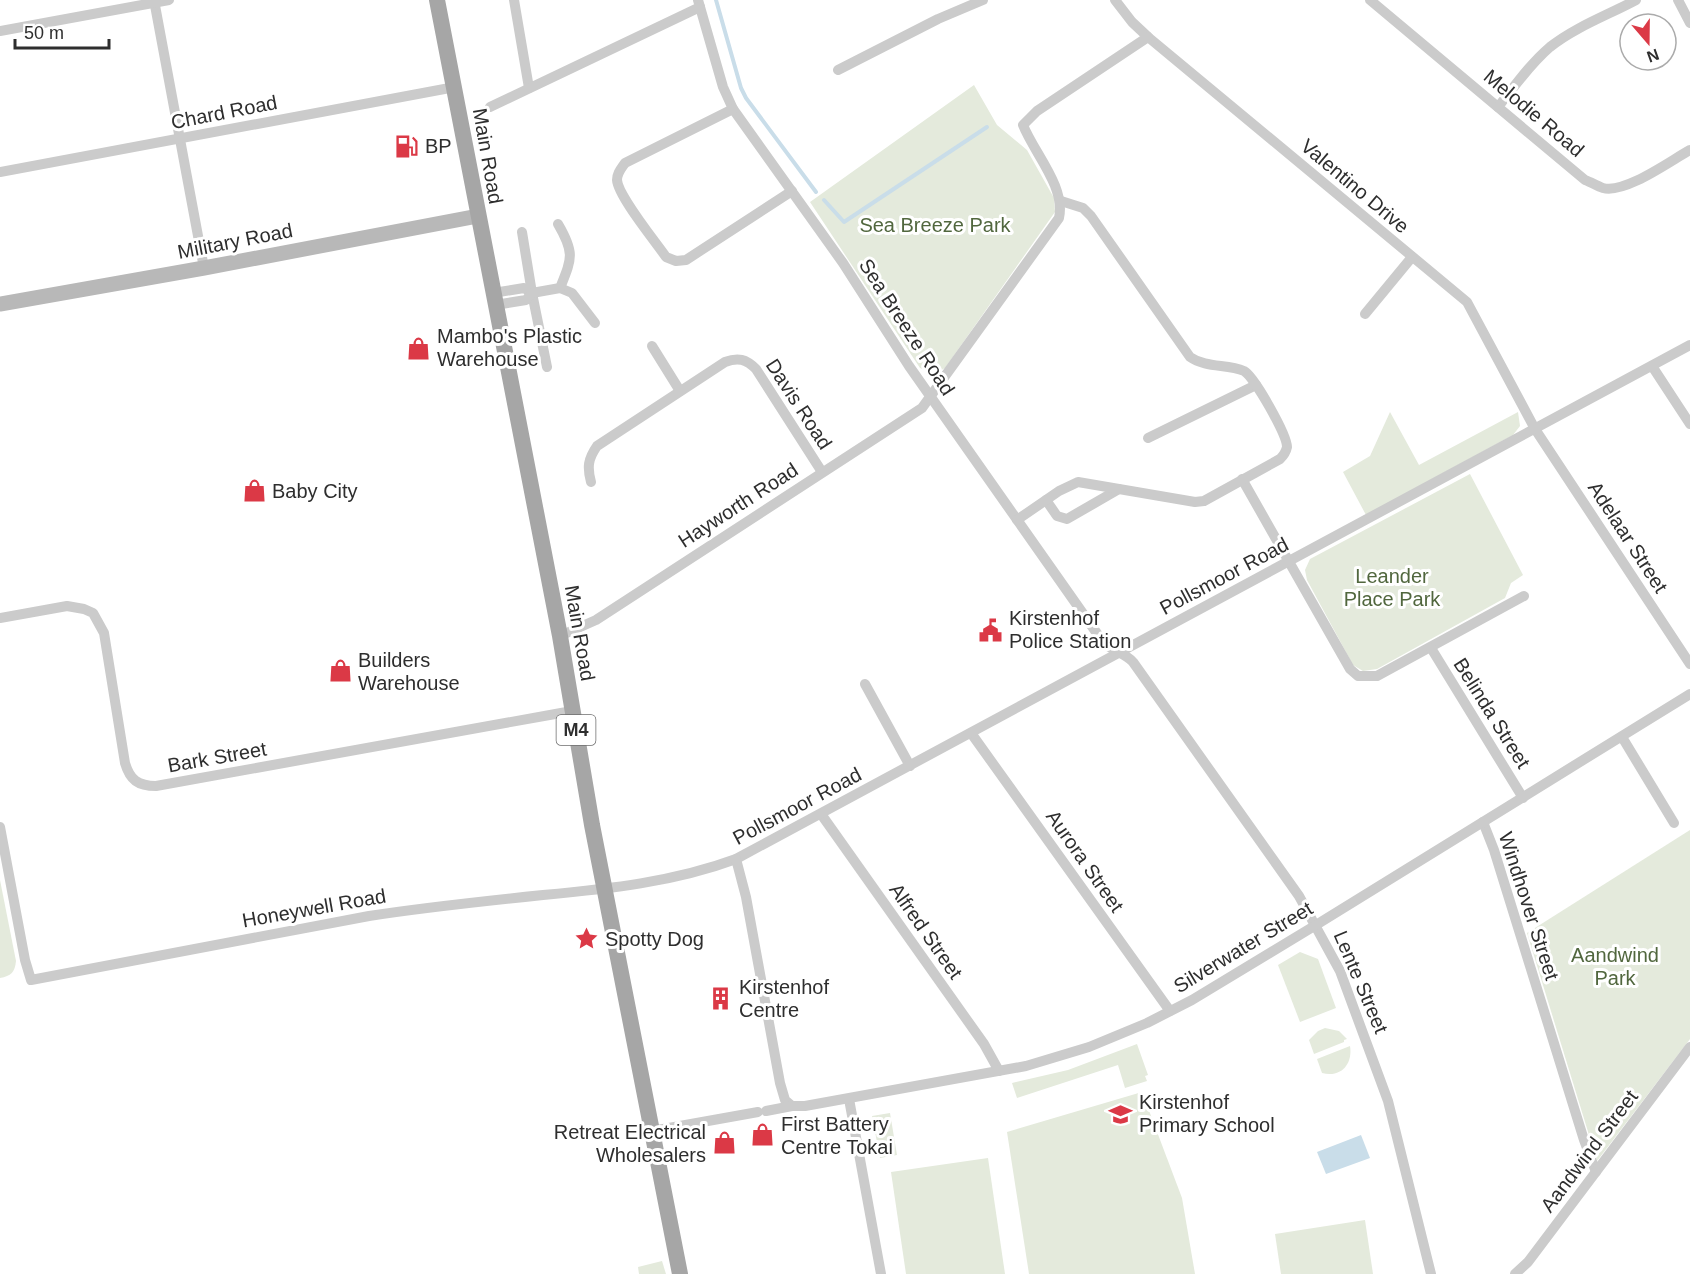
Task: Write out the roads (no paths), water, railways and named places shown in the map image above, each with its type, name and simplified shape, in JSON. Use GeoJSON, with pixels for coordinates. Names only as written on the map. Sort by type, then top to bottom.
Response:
{"type":"FeatureCollection","features":[{"type":"Feature","properties":{"kind":"main road","name":"Main Road"},"geometry":{"type":"LineString","coordinates":[[437,0],[680,1274]]}},
{"type":"Feature","properties":{"kind":"main road","name":"Military Road"},"geometry":{"type":"LineString","coordinates":[[0,304],[478,216]]}},
{"type":"Feature","properties":{"kind":"street"},"geometry":{"type":"LineString","coordinates":[[0,31],[169,0]]}},
{"type":"Feature","properties":{"kind":"street"},"geometry":{"type":"LineString","coordinates":[[514,0],[529,88]]}},
{"type":"Feature","properties":{"kind":"street"},"geometry":{"type":"LineString","coordinates":[[838,69],[938,19],[983,0]]}},
{"type":"Feature","properties":{"kind":"street","name":"Valentino Drive"},"geometry":{"type":"LineString","coordinates":[[1115,0],[1132,22],[1148,37],[1467,302],[1535,429]]}},
{"type":"Feature","properties":{"kind":"street","name":"Melodie Road"},"geometry":{"type":"LineString","coordinates":[[1370,0],[1585,180],[1602,188],[1619,187],[1630,183],[1690,150]]}},
{"type":"Feature","properties":{"kind":"street"},"geometry":{"type":"LineString","coordinates":[[1498,107],[1535,62],[1551,47],[1570,34],[1636,0]]}},
{"type":"Feature","properties":{"kind":"street"},"geometry":{"type":"LineString","coordinates":[[1678,0],[1690,23]]}},
{"type":"Feature","properties":{"kind":"street"},"geometry":{"type":"LineString","coordinates":[[155,1],[204,268]]}},
{"type":"Feature","properties":{"kind":"street"},"geometry":{"type":"LineString","coordinates":[[490,107],[699,4]]}},
{"type":"Feature","properties":{"kind":"street","name":"Sea Breeze Road"},"geometry":{"type":"LineString","coordinates":[[699,4],[723,87],[733,109],[843,263],[931,397],[1103,642],[1112,650],[1121,653]]}},
{"type":"Feature","properties":{"kind":"street"},"geometry":{"type":"LineString","coordinates":[[1017,520],[1059,491],[1078,482],[1199,502],[1280,459],[1287,447],[1283,433],[1249,375],[1201,363],[1190,357],[1091,216],[1083,208],[1061,201],[1023,125],[1037,111],[1148,37]]}},
{"type":"Feature","properties":{"kind":"street","name":"Chard Road"},"geometry":{"type":"LineString","coordinates":[[0,172],[455,87]]}},
{"type":"Feature","properties":{"kind":"street"},"geometry":{"type":"LineString","coordinates":[[733,109],[625,164],[616,177],[620,192],[666,257],[676,261],[686,260],[792,191]]}},
{"type":"Feature","properties":{"kind":"street","name":"Hayworth Road"},"geometry":{"type":"LineString","coordinates":[[560,636],[596,620],[922,408],[1054,226],[1059,218],[1061,201]]}},
{"type":"Feature","properties":{"kind":"street"},"geometry":{"type":"LineString","coordinates":[[558,224],[567,240],[571,262],[560,288]]}},
{"type":"Feature","properties":{"kind":"street"},"geometry":{"type":"LineString","coordinates":[[522,232],[547,367]]}},
{"type":"Feature","properties":{"kind":"street"},"geometry":{"type":"LineString","coordinates":[[1365,314],[1412,257]]}},
{"type":"Feature","properties":{"kind":"street"},"geometry":{"type":"LineString","coordinates":[[494,299],[524,288],[532,293],[560,288],[572,293],[595,323]]}},
{"type":"Feature","properties":{"kind":"street","name":"Pollsmoor Road"},"geometry":{"type":"LineString","coordinates":[[605,889],[690,875],[736,859],[1690,345]]}},
{"type":"Feature","properties":{"kind":"street"},"geometry":{"type":"LineString","coordinates":[[652,346],[680,391]]}},
{"type":"Feature","properties":{"kind":"street","name":"Davis Road"},"geometry":{"type":"LineString","coordinates":[[591,482],[588,463],[590,455],[597,446],[728,361],[742,358],[756,369],[822,472]]}},
{"type":"Feature","properties":{"kind":"street"},"geometry":{"type":"LineString","coordinates":[[1652,366],[1690,424]]}},
{"type":"Feature","properties":{"kind":"street"},"geometry":{"type":"LineString","coordinates":[[1148,438],[1256,386]]}},
{"type":"Feature","properties":{"kind":"street","name":"Adelaar Street"},"geometry":{"type":"LineString","coordinates":[[1535,429],[1690,664]]}},
{"type":"Feature","properties":{"kind":"street"},"geometry":{"type":"LineString","coordinates":[[1242,479],[1350,669],[1358,676],[1377,676],[1524,596]]}},
{"type":"Feature","properties":{"kind":"street"},"geometry":{"type":"LineString","coordinates":[[1046,500],[1057,516],[1067,519],[1119,489]]}},
{"type":"Feature","properties":{"kind":"street","name":"Bark Street"},"geometry":{"type":"LineString","coordinates":[[0,618],[67,606],[74,606],[93,613],[104,633],[125,763],[135,782],[145,786],[156,786],[572,711]]}},
{"type":"Feature","properties":{"kind":"street","name":"Belinda Street"},"geometry":{"type":"LineString","coordinates":[[1431,648],[1523,798]]}},
{"type":"Feature","properties":{"kind":"street","name":"Lente Street"},"geometry":{"type":"LineString","coordinates":[[1121,653],[1133,662],[1299,896],[1340,971],[1382,1081],[1408,1174],[1431,1274]]}},
{"type":"Feature","properties":{"kind":"street"},"geometry":{"type":"LineString","coordinates":[[865,684],[910,766]]}},
{"type":"Feature","properties":{"kind":"street","name":"Silverwater Street"},"geometry":{"type":"LineString","coordinates":[[652,1131],[792,1106],[849,1099],[999,1071],[1089,1047],[1147,1023],[1316,925],[1690,694]]}},
{"type":"Feature","properties":{"kind":"street","name":"Aurora Street"},"geometry":{"type":"LineString","coordinates":[[971,733],[1170,1011]]}},
{"type":"Feature","properties":{"kind":"street"},"geometry":{"type":"LineString","coordinates":[[1622,737],[1674,823]]}},
{"type":"Feature","properties":{"kind":"street","name":"Alfred Street"},"geometry":{"type":"LineString","coordinates":[[820,814],[984,1044],[999,1071]]}},
{"type":"Feature","properties":{"kind":"street","name":"Windhover Street"},"geometry":{"type":"LineString","coordinates":[[1483,822],[1494,850],[1596,1172]]}},
{"type":"Feature","properties":{"kind":"street","name":"Honeywell Road"},"geometry":{"type":"LineString","coordinates":[[0,827],[25,960],[31,980],[369,916],[426,907],[605,889]]}},
{"type":"Feature","properties":{"kind":"street"},"geometry":{"type":"LineString","coordinates":[[736,859],[746,897],[780,1083],[785,1100],[792,1106]]}},
{"type":"Feature","properties":{"kind":"street","name":"Aandwind Street"},"geometry":{"type":"LineString","coordinates":[[1515,1274],[1528,1262],[1690,1047]]}},
{"type":"Feature","properties":{"kind":"street"},"geometry":{"type":"LineString","coordinates":[[849,1099],[881,1274]]}},
{"type":"Feature","properties":{"kind":"water"},"geometry":{"type":"Polygon","coordinates":[[[1361,1135],[1370,1158],[1326,1174],[1317,1152],[1361,1135]]]}},
{"type":"Feature","properties":{"kind":"waterway"},"geometry":{"type":"LineString","coordinates":[[716,0],[741,88],[746,98],[816,192]]}},
{"type":"Feature","properties":{"kind":"waterway"},"geometry":{"type":"LineString","coordinates":[[824,200],[844,222],[987,127]]}},
{"type":"Feature","properties":{"kind":"place","name":"BP"},"geometry":{"type":"Point","coordinates":[407,146]}},
{"type":"Feature","properties":{"kind":"place","name":"Mambo's Plastic Warehouse"},"geometry":{"type":"Point","coordinates":[419,348]}},
{"type":"Feature","properties":{"kind":"place","name":"Baby City"},"geometry":{"type":"Point","coordinates":[254,491]}},
{"type":"Feature","properties":{"kind":"place","name":"Kirstenhof Police Station"},"geometry":{"type":"Point","coordinates":[991,630]}},
{"type":"Feature","properties":{"kind":"place","name":"Builders Warehouse"},"geometry":{"type":"Point","coordinates":[340,671]}},
{"type":"Feature","properties":{"kind":"place","name":"Spotty Dog"},"geometry":{"type":"Point","coordinates":[587,939]}},
{"type":"Feature","properties":{"kind":"place","name":"Kirstenhof Centre"},"geometry":{"type":"Point","coordinates":[721,998]}},
{"type":"Feature","properties":{"kind":"place","name":"Kirstenhof Primary School"},"geometry":{"type":"Point","coordinates":[1121,1114]}},
{"type":"Feature","properties":{"kind":"place","name":"First Battery Centre Tokai"},"geometry":{"type":"Point","coordinates":[763,1135]}},
{"type":"Feature","properties":{"kind":"place","name":"Retreat Electrical Wholesalers"},"geometry":{"type":"Point","coordinates":[724,1143]}},
{"type":"Feature","properties":{"kind":"park label","name":"Sea Breeze Park"},"geometry":{"type":"Point","coordinates":[935,225]}},
{"type":"Feature","properties":{"kind":"park label","name":"Leander Place Park"},"geometry":{"type":"Point","coordinates":[1392,588]}},
{"type":"Feature","properties":{"kind":"park label","name":"Aandwind Park"},"geometry":{"type":"Point","coordinates":[1615,966]}}]}
